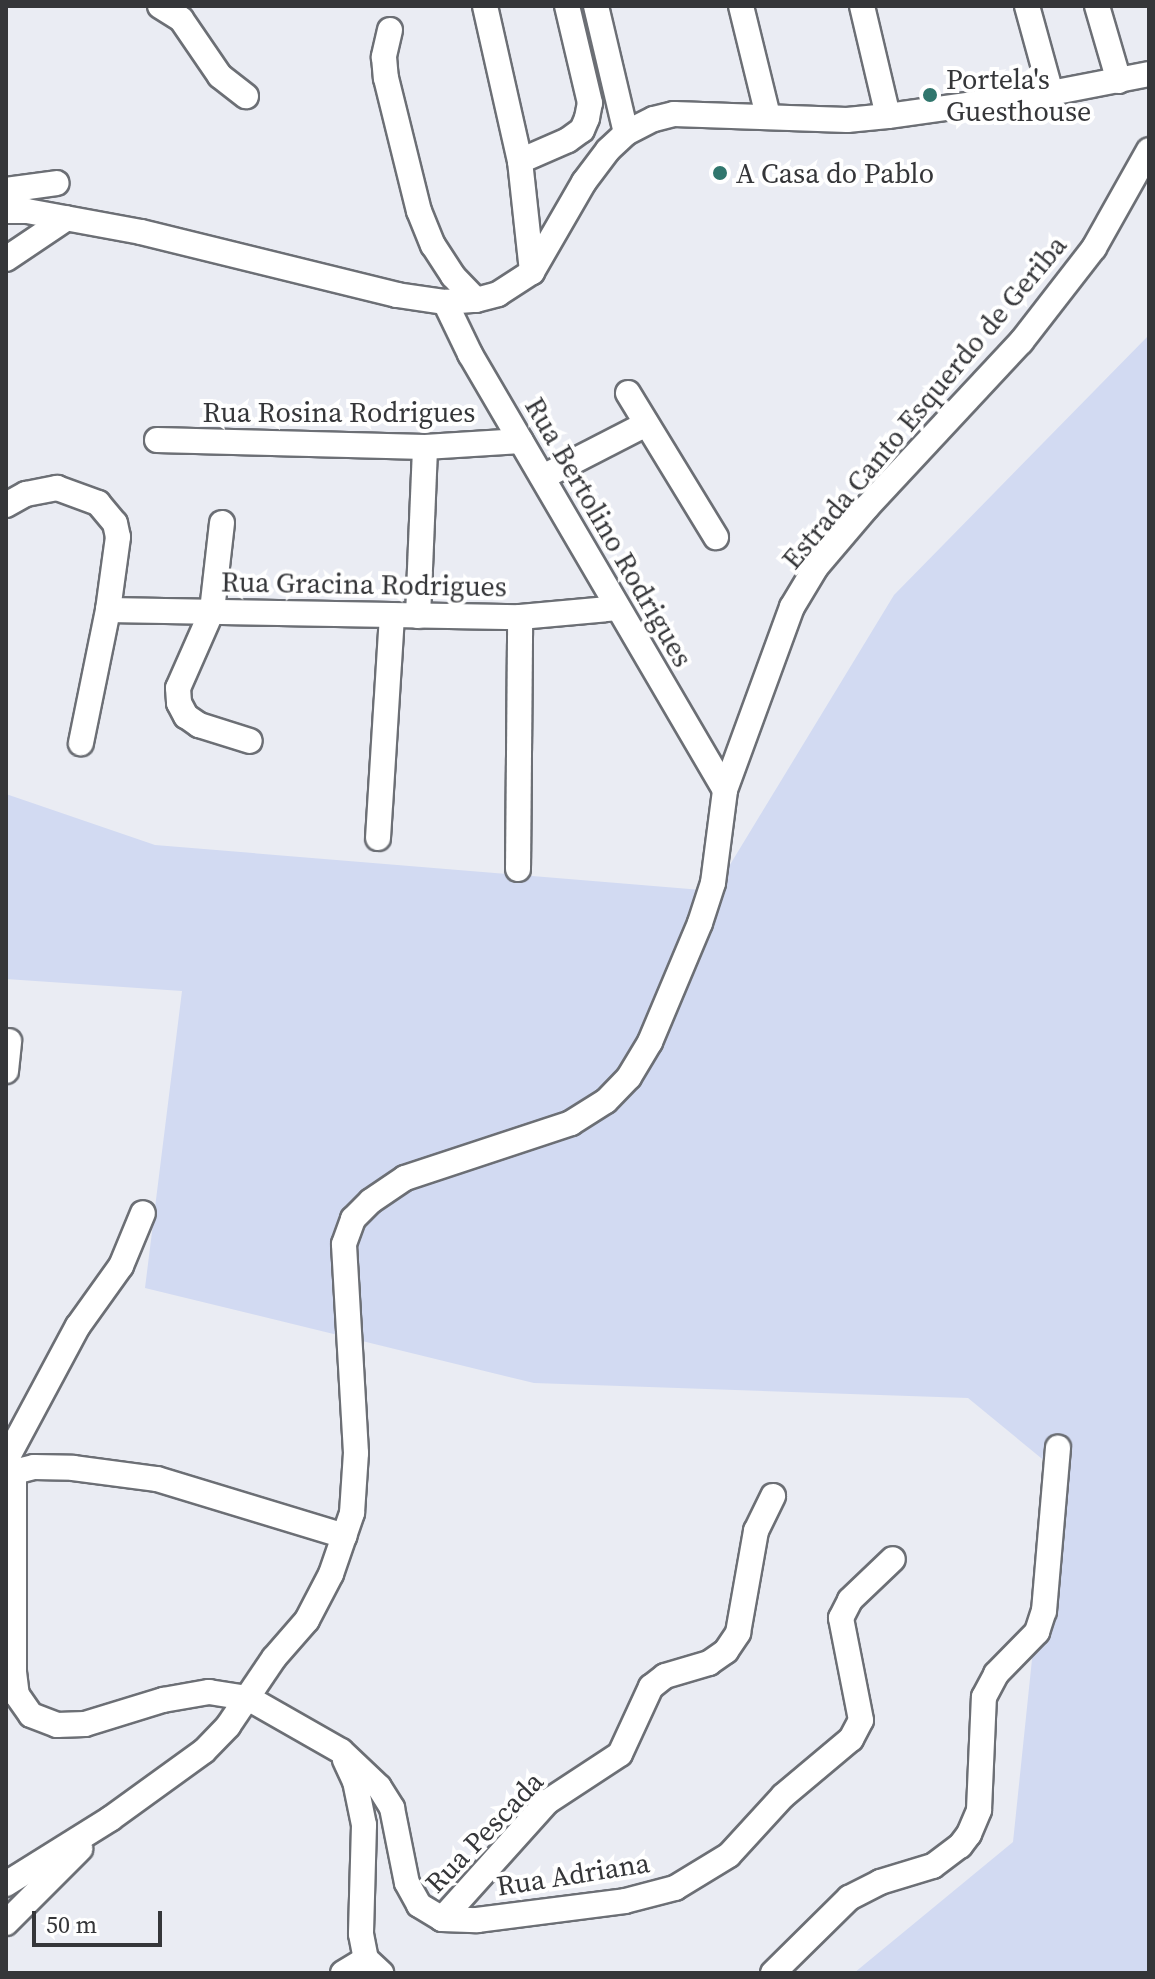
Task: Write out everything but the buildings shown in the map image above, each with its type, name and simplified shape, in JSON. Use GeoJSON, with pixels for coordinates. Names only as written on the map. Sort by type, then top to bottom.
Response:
{"type":"FeatureCollection","features":[{"type":"Feature","properties":{"kind":"street"},"geometry":{"type":"LineString","coordinates":[[160,6],[181,19],[220,76],[246,96]]}},
{"type":"Feature","properties":{"kind":"street"},"geometry":{"type":"LineString","coordinates":[[485,6],[520,161],[532,272]]}},
{"type":"Feature","properties":{"kind":"street"},"geometry":{"type":"LineString","coordinates":[[520,161],[568,140],[582,130],[587,118],[590,103],[567,6]]}},
{"type":"Feature","properties":{"kind":"street"},"geometry":{"type":"LineString","coordinates":[[596,6],[626,133]]}},
{"type":"Feature","properties":{"kind":"street"},"geometry":{"type":"LineString","coordinates":[[741,6],[768,116]]}},
{"type":"Feature","properties":{"kind":"street"},"geometry":{"type":"LineString","coordinates":[[862,6],[888,116]]}},
{"type":"Feature","properties":{"kind":"street"},"geometry":{"type":"LineString","coordinates":[[1027,6],[1051,93]]}},
{"type":"Feature","properties":{"kind":"street"},"geometry":{"type":"LineString","coordinates":[[1097,6],[1119,81]]}},
{"type":"Feature","properties":{"kind":"street"},"geometry":{"type":"LineString","coordinates":[[390,30],[384,57],[386,78],[419,211],[433,245],[453,276],[476,300]]}},
{"type":"Feature","properties":{"kind":"street"},"geometry":{"type":"LineString","coordinates":[[6,211],[67,218],[141,232],[397,295],[445,302],[476,300],[507,290],[532,272],[584,182],[626,133],[674,114],[847,120],[1051,93],[1149,74]]}},
{"type":"Feature","properties":{"kind":"street","name":"Estrada Canto Esquerdo de Geriba"},"geometry":{"type":"LineString","coordinates":[[6,1884],[110,1819],[204,1751],[228,1726],[274,1658],[307,1620],[331,1574],[352,1513],[356,1453],[344,1244],[353,1219],[371,1201],[405,1178],[571,1123],[606,1101],[629,1077],[650,1042],[700,923],[713,883],[725,790],[792,607],[816,567],[867,507],[1021,342],[1094,248],[1149,150]]}},
{"type":"Feature","properties":{"kind":"street"},"geometry":{"type":"LineString","coordinates":[[6,190],[57,183]]}},
{"type":"Feature","properties":{"kind":"street"},"geometry":{"type":"LineString","coordinates":[[6,259],[67,218]]}},
{"type":"Feature","properties":{"kind":"street","name":"Rua Bertolino Rodrigues"},"geometry":{"type":"LineString","coordinates":[[445,302],[521,441],[725,790]]}},
{"type":"Feature","properties":{"kind":"street"},"geometry":{"type":"LineString","coordinates":[[628,393],[716,537]]}},
{"type":"Feature","properties":{"kind":"street"},"geometry":{"type":"LineString","coordinates":[[543,477],[646,424]]}},
{"type":"Feature","properties":{"kind":"street","name":"Rua Rosina Rodrigues"},"geometry":{"type":"LineString","coordinates":[[157,440],[425,447],[521,441]]}},
{"type":"Feature","properties":{"kind":"street"},"geometry":{"type":"LineString","coordinates":[[418,616],[425,447]]}},
{"type":"Feature","properties":{"kind":"street"},"geometry":{"type":"LineString","coordinates":[[6,505],[26,494],[57,488],[98,503],[108,512],[118,537],[108,610],[81,743]]}},
{"type":"Feature","properties":{"kind":"street"},"geometry":{"type":"LineString","coordinates":[[222,523],[212,611],[178,688],[179,703],[186,716],[199,725],[250,741]]}},
{"type":"Feature","properties":{"kind":"street","name":"Rua Gracina Rodrigues"},"geometry":{"type":"LineString","coordinates":[[108,610],[520,617],[618,608]]}},
{"type":"Feature","properties":{"kind":"street"},"geometry":{"type":"LineString","coordinates":[[378,838],[392,615]]}},
{"type":"Feature","properties":{"kind":"street"},"geometry":{"type":"LineString","coordinates":[[518,869],[520,617]]}},
{"type":"Feature","properties":{"kind":"street"},"geometry":{"type":"LineString","coordinates":[[6,1071],[9,1041]]}},
{"type":"Feature","properties":{"kind":"street"},"geometry":{"type":"LineString","coordinates":[[143,1213],[121,1266],[78,1326],[9,1466],[17,1695],[31,1715],[57,1725],[85,1724],[163,1700],[209,1692],[248,1698],[341,1751],[379,1787],[392,1808],[407,1883],[419,1905],[442,1919]]}},
{"type":"Feature","properties":{"kind":"street"},"geometry":{"type":"LineString","coordinates":[[773,1973],[849,1898],[880,1882],[933,1866],[960,1846],[969,1834],[979,1810],[984,1697],[996,1674],[1037,1632],[1044,1611],[1058,1448]]}},
{"type":"Feature","properties":{"kind":"street"},"geometry":{"type":"LineString","coordinates":[[9,1466],[73,1468],[157,1479],[345,1536]]}},
{"type":"Feature","properties":{"kind":"street","name":"Rua Pescada"},"geometry":{"type":"LineString","coordinates":[[442,1919],[547,1802],[620,1754],[651,1687],[665,1676],[709,1663],[726,1651],[738,1633],[756,1531],[773,1496]]}},
{"type":"Feature","properties":{"kind":"street","name":"Rua Adriana"},"geometry":{"type":"LineString","coordinates":[[442,1919],[477,1920],[625,1901],[675,1888],[729,1855],[783,1796],[851,1739],[861,1720],[841,1618],[857,1592],[893,1559]]}},
{"type":"Feature","properties":{"kind":"street"},"geometry":{"type":"LineString","coordinates":[[341,1751],[355,1781],[364,1825],[360,1881],[361,1934],[373,1966],[343,1973]]}},
{"type":"Feature","properties":{"kind":"street"},"geometry":{"type":"LineString","coordinates":[[6,1923],[110,1819]]}},
{"type":"Feature","properties":{"kind":"shaded area"},"geometry":{"type":"Polygon","coordinates":[[[1149,335],[1149,1973],[854,1973],[1013,1842],[1052,1467],[968,1398],[534,1383],[145,1288],[182,991],[6,979],[6,794],[155,845],[714,891],[894,595],[1149,335]]]}},
{"type":"Feature","properties":{"kind":"place","name":"Portela's Guesthouse"},"geometry":{"type":"Point","coordinates":[930,95]}},
{"type":"Feature","properties":{"kind":"place","name":"A Casa do Pablo"},"geometry":{"type":"Point","coordinates":[720,173]}}]}
